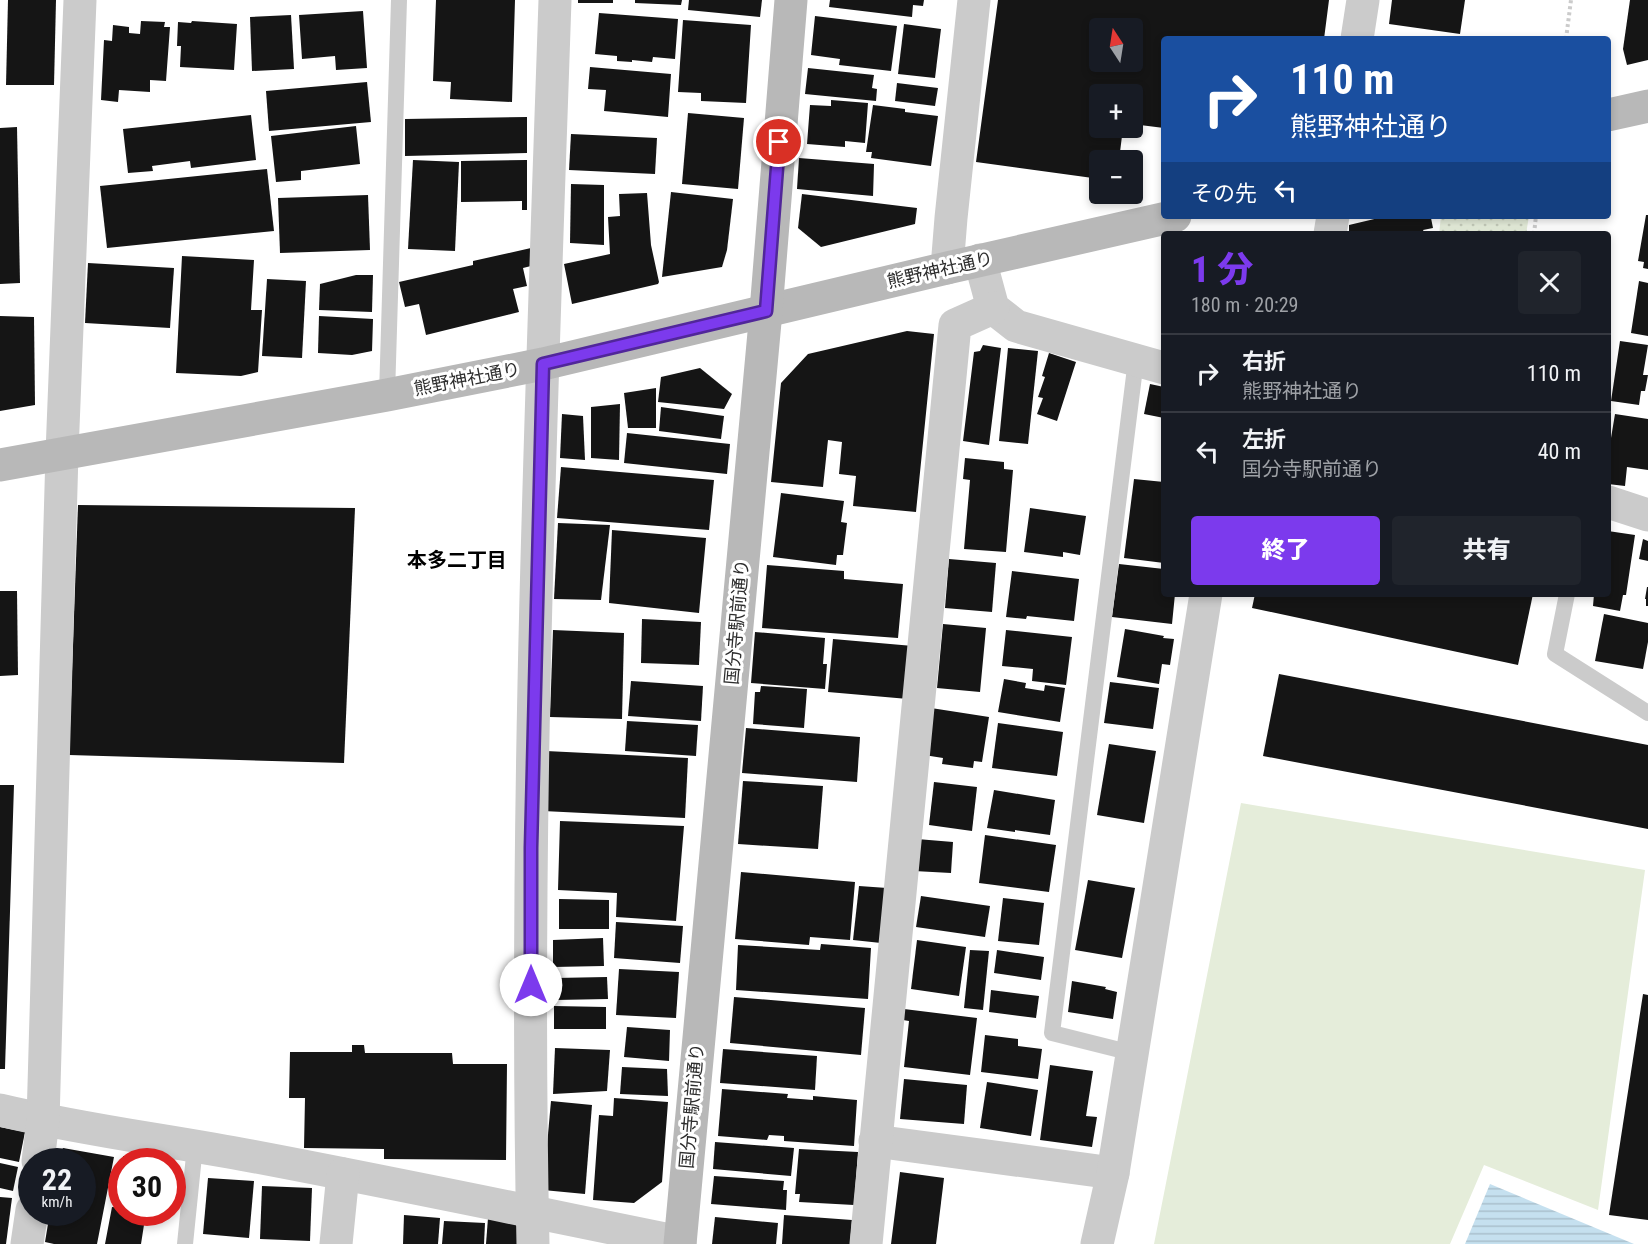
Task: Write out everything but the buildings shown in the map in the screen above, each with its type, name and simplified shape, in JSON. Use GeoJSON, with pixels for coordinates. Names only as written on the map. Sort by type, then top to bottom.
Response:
{"type":"FeatureCollection","features":[{"type":"Feature","properties":{"kind":"main road","name":"国分寺駅前通り"},"geometry":{"type":"LineString","coordinates":[[680,1243],[766,311],[791,0]]}},
{"type":"Feature","properties":{"kind":"main road"},"geometry":{"type":"LineString","coordinates":[[1611,114],[1648,106]]}},
{"type":"Feature","properties":{"kind":"main road","name":"熊野神社通り"},"geometry":{"type":"LineString","coordinates":[[0,465],[387,395],[543,364],[1162,219]]}},
{"type":"Feature","properties":{"kind":"street"},"geometry":{"type":"LineString","coordinates":[[40,1148],[43,1121],[62,453],[80,0]]}},
{"type":"Feature","properties":{"kind":"street"},"geometry":{"type":"LineString","coordinates":[[532,1228],[531,848],[555,0]]}},
{"type":"Feature","properties":{"kind":"street"},"geometry":{"type":"LineString","coordinates":[[947,268],[974,0]]}},
{"type":"Feature","properties":{"kind":"street"},"geometry":{"type":"LineString","coordinates":[[1357,36],[1363,0]]}},
{"type":"Feature","properties":{"kind":"street"},"geometry":{"type":"LineString","coordinates":[[980,260],[993,308],[1016,326],[1150,364]]}},
{"type":"Feature","properties":{"kind":"street"},"geometry":{"type":"LineString","coordinates":[[866,1244],[955,325],[993,308]]}},
{"type":"Feature","properties":{"kind":"street"},"geometry":{"type":"LineString","coordinates":[[1611,503],[1648,515]]}},
{"type":"Feature","properties":{"kind":"street"},"geometry":{"type":"LineString","coordinates":[[1097,1244],[1113,1173],[1206,597]]}},
{"type":"Feature","properties":{"kind":"street"},"geometry":{"type":"LineString","coordinates":[[0,1110],[43,1121],[195,1146],[343,1174],[532,1228],[680,1243]]}},
{"type":"Feature","properties":{"kind":"street"},"geometry":{"type":"LineString","coordinates":[[875,1141],[1113,1173]]}},
{"type":"Feature","properties":{"kind":"street"},"geometry":{"type":"LineString","coordinates":[[336,1244],[343,1174]]}},
{"type":"Feature","properties":{"kind":"street"},"geometry":{"type":"LineString","coordinates":[[27,1244],[30,1226]]}},
{"type":"Feature","properties":{"kind":"lane"},"geometry":{"type":"LineString","coordinates":[[387,395],[399,0]]}},
{"type":"Feature","properties":{"kind":"lane"},"geometry":{"type":"LineString","coordinates":[[1132,1053],[1052,1033],[1150,364]]}},
{"type":"Feature","properties":{"kind":"lane"},"geometry":{"type":"LineString","coordinates":[[1566,597],[1555,654],[1648,713]]}},
{"type":"Feature","properties":{"kind":"lane"},"geometry":{"type":"LineString","coordinates":[[185,1244],[195,1146]]}},
{"type":"Feature","properties":{"kind":"path"},"geometry":{"type":"LineString","coordinates":[[1566,36],[1571,0]]}},
{"type":"Feature","properties":{"kind":"green space"},"geometry":{"type":"Polygon","coordinates":[[[1441,219],[1528,219],[1526,231],[1439,231],[1441,219]]]}},
{"type":"Feature","properties":{"kind":"green space"},"geometry":{"type":"Polygon","coordinates":[[[1241,803],[1645,870],[1598,1210],[1484,1165],[1450,1244],[1154,1244],[1241,803]]]}},
{"type":"Feature","properties":{"kind":"water"},"geometry":{"type":"Polygon","coordinates":[[[1490,1184],[1634,1244],[1465,1244],[1490,1184]]]}},
{"type":"Feature","properties":{"kind":"district","name":"本多二丁目"},"geometry":{"type":"Point","coordinates":[457,560]}},
{"type":"Feature","properties":{"kind":"route"},"geometry":{"type":"LineString","coordinates":[[531,985],[531,848],[543,364],[766,311],[779,142]]}}]}
